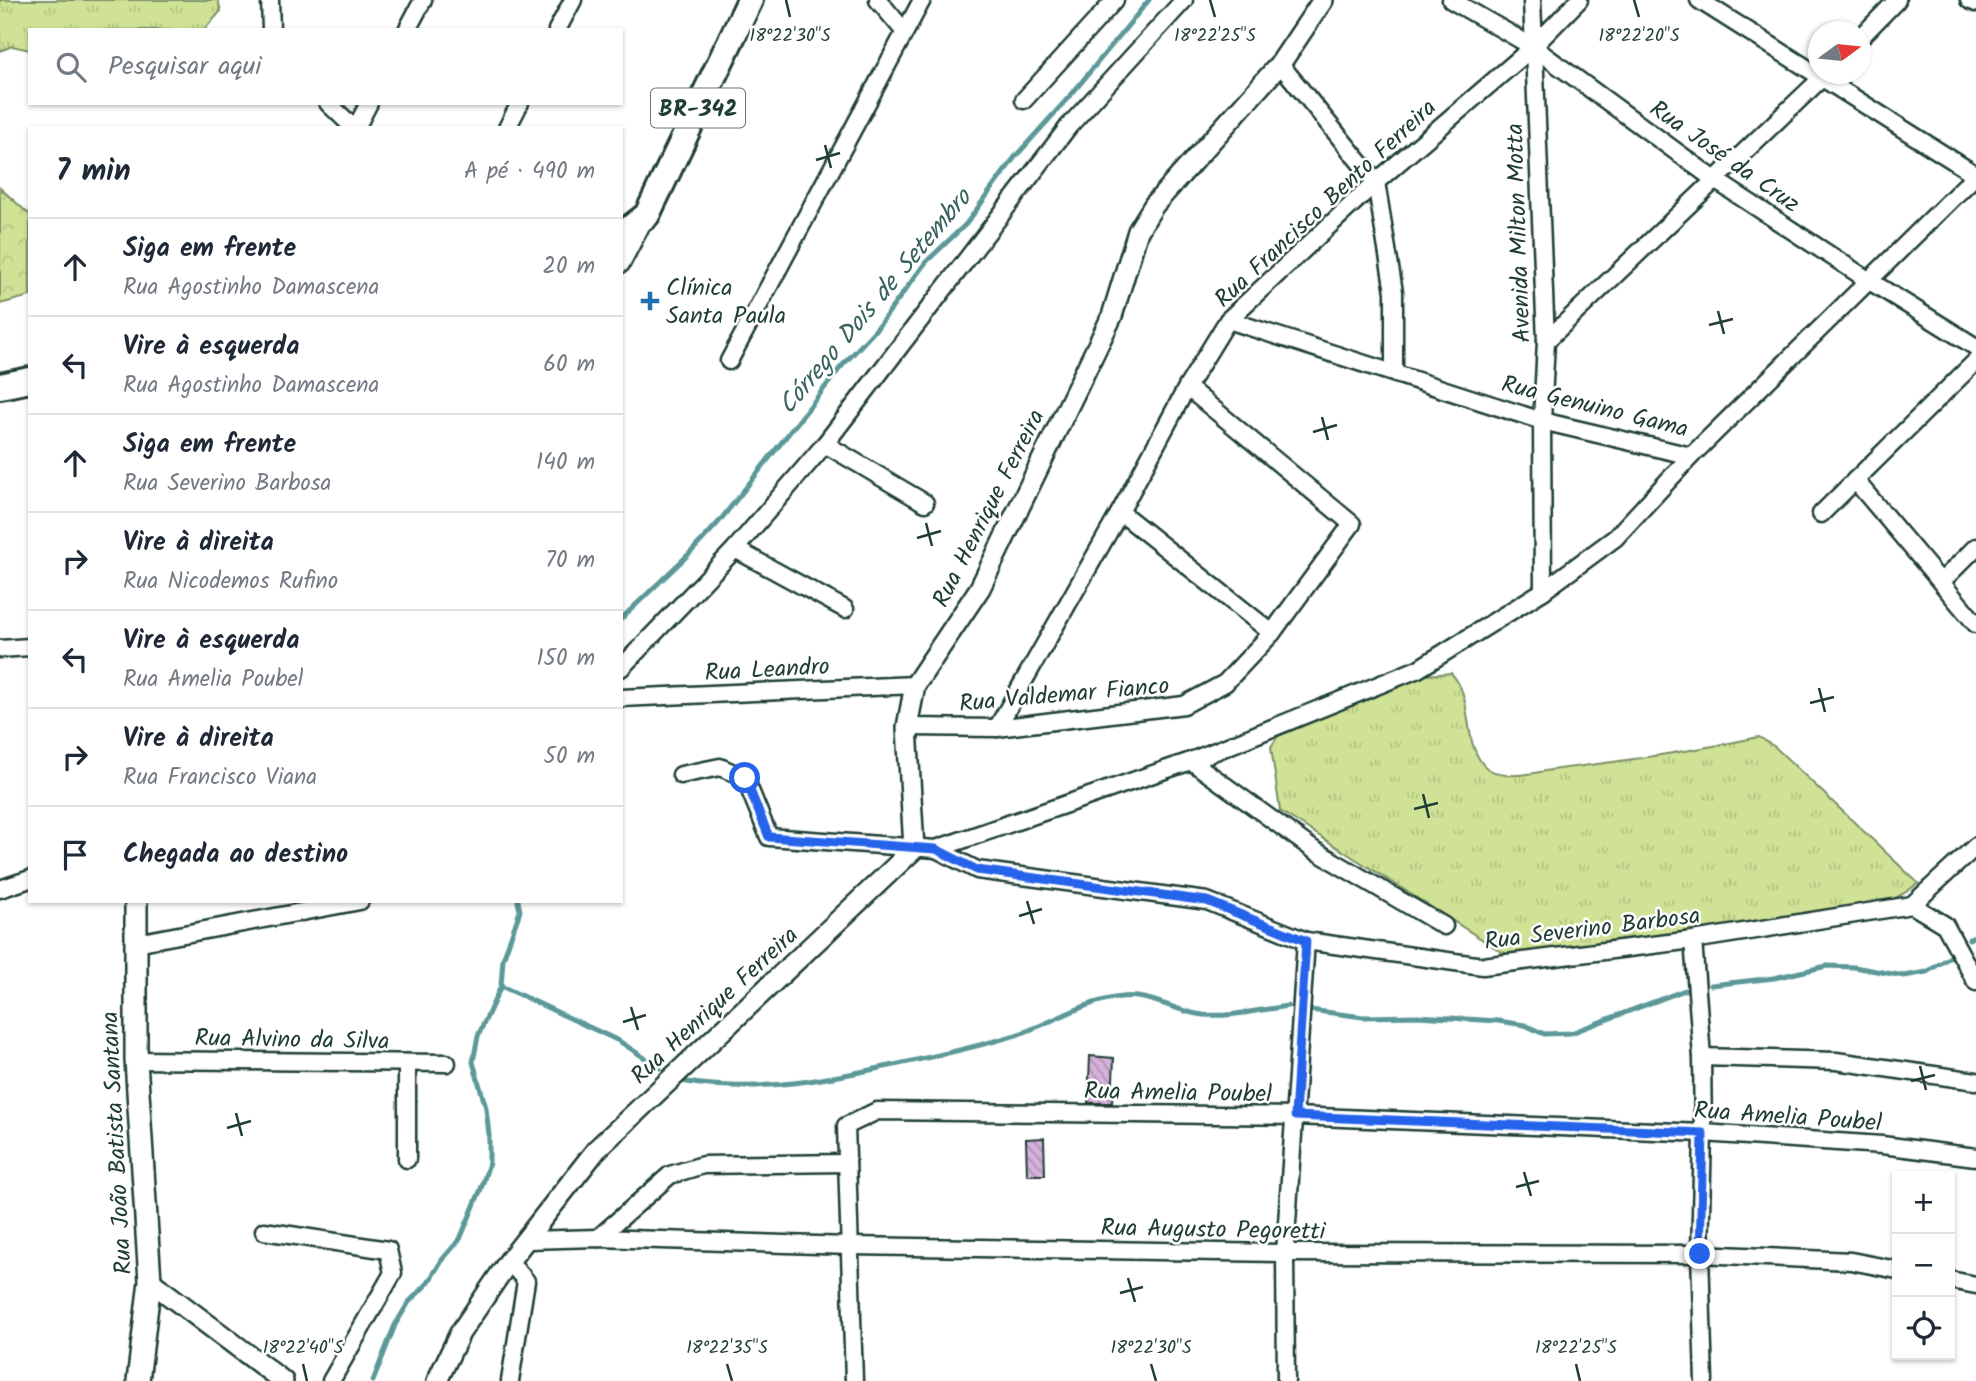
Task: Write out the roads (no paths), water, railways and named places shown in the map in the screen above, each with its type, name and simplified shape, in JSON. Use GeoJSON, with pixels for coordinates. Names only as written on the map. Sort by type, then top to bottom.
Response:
{"type":"FeatureCollection","features":[{"type":"Feature","properties":{"kind":"main road","name":"BR-342"},"geometry":{"type":"LineString","coordinates":[[623,233],[647,215],[750,0]]}},
{"type":"Feature","properties":{"kind":"main road"},"geometry":{"type":"LineString","coordinates":[[0,386],[28,380]]}},
{"type":"Feature","properties":{"kind":"main road","name":"Rua João Batista Santana"},"geometry":{"type":"LineString","coordinates":[[136,903],[136,1060],[150,1281],[138,1381]]}},
{"type":"Feature","properties":{"kind":"street"},"geometry":{"type":"LineString","coordinates":[[270,0],[271,28]]}},
{"type":"Feature","properties":{"kind":"street"},"geometry":{"type":"LineString","coordinates":[[408,28],[423,0]]}},
{"type":"Feature","properties":{"kind":"street"},"geometry":{"type":"LineString","coordinates":[[559,28],[573,0]]}},
{"type":"Feature","properties":{"kind":"street"},"geometry":{"type":"LineString","coordinates":[[878,0],[904,31]]}},
{"type":"Feature","properties":{"kind":"street"},"geometry":{"type":"LineString","coordinates":[[729,361],[922,0]]}},
{"type":"Feature","properties":{"kind":"street"},"geometry":{"type":"LineString","coordinates":[[1024,100],[1115,0]]}},
{"type":"Feature","properties":{"kind":"street"},"geometry":{"type":"LineString","coordinates":[[623,666],[735,549],[825,444],[1069,126],[1184,0]]}},
{"type":"Feature","properties":{"kind":"street","name":"Rua Henrique Ferreira"},"geometry":{"type":"LineString","coordinates":[[438,1381],[460,1333],[509,1261],[597,1149],[914,849],[907,727],[915,685],[980,588],[1112,316],[1138,231],[1154,205],[1279,64],[1323,0]]}},
{"type":"Feature","properties":{"kind":"street","name":"Rua José da Cruz"},"geometry":{"type":"LineString","coordinates":[[1451,0],[1533,47],[1715,180],[1868,280],[1976,346]]}},
{"type":"Feature","properties":{"kind":"street","name":"Avenida Milton Motta"},"geometry":{"type":"LineString","coordinates":[[1532,0],[1546,341],[1542,421],[1544,591]]}},
{"type":"Feature","properties":{"kind":"street","name":"Rua Francisco Bento Ferreira"},"geometry":{"type":"LineString","coordinates":[[997,728],[1120,512],[1187,387],[1228,320],[1376,182],[1533,47],[1579,0]]}},
{"type":"Feature","properties":{"kind":"street"},"geometry":{"type":"LineString","coordinates":[[1699,0],[1808,65]]}},
{"type":"Feature","properties":{"kind":"street"},"geometry":{"type":"LineString","coordinates":[[1871,27],[1897,0]]}},
{"type":"Feature","properties":{"kind":"street"},"geometry":{"type":"LineString","coordinates":[[1969,0],[1976,3]]}},
{"type":"Feature","properties":{"kind":"street"},"geometry":{"type":"LineString","coordinates":[[1279,64],[1376,182],[1394,292],[1394,373]]}},
{"type":"Feature","properties":{"kind":"street"},"geometry":{"type":"LineString","coordinates":[[1546,341],[1815,84]]}},
{"type":"Feature","properties":{"kind":"street"},"geometry":{"type":"LineString","coordinates":[[1838,84],[1976,175]]}},
{"type":"Feature","properties":{"kind":"street"},"geometry":{"type":"LineString","coordinates":[[330,105],[353,126]]}},
{"type":"Feature","properties":{"kind":"street"},"geometry":{"type":"LineString","coordinates":[[356,126],[368,105]]}},
{"type":"Feature","properties":{"kind":"street"},"geometry":{"type":"LineString","coordinates":[[508,126],[519,105]]}},
{"type":"Feature","properties":{"kind":"street","name":"Rua Genuino Gama"},"geometry":{"type":"LineString","coordinates":[[1228,320],[1542,421],[1691,456],[1976,175]]}},
{"type":"Feature","properties":{"kind":"street"},"geometry":{"type":"LineString","coordinates":[[623,260],[647,215]]}},
{"type":"Feature","properties":{"kind":"street"},"geometry":{"type":"LineString","coordinates":[[1821,514],[1976,361]]}},
{"type":"Feature","properties":{"kind":"street","name":"Rua Valdemar Fianco"},"geometry":{"type":"LineString","coordinates":[[907,727],[997,728],[1184,705],[1225,682],[1272,633],[1352,524],[1187,387]]}},
{"type":"Feature","properties":{"kind":"street"},"geometry":{"type":"LineString","coordinates":[[825,444],[925,503]]}},
{"type":"Feature","properties":{"kind":"street"},"geometry":{"type":"LineString","coordinates":[[681,775],[720,767],[745,778],[769,837],[936,849],[1191,761],[1418,669],[1544,591],[1615,538],[1691,456]]}},
{"type":"Feature","properties":{"kind":"street"},"geometry":{"type":"LineString","coordinates":[[1855,480],[1976,624]]}},
{"type":"Feature","properties":{"kind":"street"},"geometry":{"type":"LineString","coordinates":[[1120,512],[1272,633]]}},
{"type":"Feature","properties":{"kind":"street"},"geometry":{"type":"LineString","coordinates":[[1941,582],[1976,547]]}},
{"type":"Feature","properties":{"kind":"street"},"geometry":{"type":"LineString","coordinates":[[735,549],[845,609]]}},
{"type":"Feature","properties":{"kind":"street"},"geometry":{"type":"LineString","coordinates":[[0,649],[28,647]]}},
{"type":"Feature","properties":{"kind":"street","name":"Rua Leandro"},"geometry":{"type":"LineString","coordinates":[[623,698],[915,685]]}},
{"type":"Feature","properties":{"kind":"street"},"geometry":{"type":"LineString","coordinates":[[1191,761],[1314,850],[1444,926]]}},
{"type":"Feature","properties":{"kind":"street"},"geometry":{"type":"LineString","coordinates":[[1976,846],[1912,905],[1945,925],[1976,982]]}},
{"type":"Feature","properties":{"kind":"street","name":"Rua Severino Barbosa"},"geometry":{"type":"LineString","coordinates":[[936,849],[977,870],[1207,901],[1306,941],[1483,966],[1693,940],[1912,905]]}},
{"type":"Feature","properties":{"kind":"street"},"geometry":{"type":"LineString","coordinates":[[0,889],[28,880]]}},
{"type":"Feature","properties":{"kind":"street"},"geometry":{"type":"LineString","coordinates":[[136,943],[349,903]]}},
{"type":"Feature","properties":{"kind":"street"},"geometry":{"type":"LineString","coordinates":[[1693,940],[1702,1057],[1700,1254],[1704,1381]]}},
{"type":"Feature","properties":{"kind":"street"},"geometry":{"type":"LineString","coordinates":[[1286,1381],[1285,1253],[1306,941]]}},
{"type":"Feature","properties":{"kind":"street"},"geometry":{"type":"LineString","coordinates":[[1702,1057],[1836,1061],[1976,1081]]}},
{"type":"Feature","properties":{"kind":"street","name":"Rua Alvino da Silva"},"geometry":{"type":"LineString","coordinates":[[136,1060],[447,1063]]}},
{"type":"Feature","properties":{"kind":"street"},"geometry":{"type":"LineString","coordinates":[[407,1063],[407,1159]]}},
{"type":"Feature","properties":{"kind":"street","name":"Rua Amelia Poubel"},"geometry":{"type":"LineString","coordinates":[[854,1381],[846,1126],[877,1111],[1295,1116],[1703,1133],[1882,1145],[1976,1157]]}},
{"type":"Feature","properties":{"kind":"street"},"geometry":{"type":"LineString","coordinates":[[598,1238],[670,1175],[703,1165],[847,1163]]}},
{"type":"Feature","properties":{"kind":"street"},"geometry":{"type":"LineString","coordinates":[[264,1231],[388,1250],[393,1273],[331,1381]]}},
{"type":"Feature","properties":{"kind":"street","name":"Rua Augusto Pegoretti"},"geometry":{"type":"LineString","coordinates":[[527,1240],[598,1238],[850,1246],[1285,1253],[1700,1254],[1851,1261],[1892,1269]]}},
{"type":"Feature","properties":{"kind":"street"},"geometry":{"type":"LineString","coordinates":[[509,1261],[526,1281],[510,1381]]}},
{"type":"Feature","properties":{"kind":"street"},"geometry":{"type":"LineString","coordinates":[[150,1281],[283,1381]]}},
{"type":"Feature","properties":{"kind":"street"},"geometry":{"type":"LineString","coordinates":[[1955,1281],[1976,1285]]}},
{"type":"Feature","properties":{"kind":"waterway","name":"Córrego Dois de Setembro"},"geometry":{"type":"LineString","coordinates":[[623,617],[718,523],[841,367],[877,328],[926,262],[966,224],[1015,157],[1070,96],[1149,0]]}},
{"type":"Feature","properties":{"kind":"waterway","name":"Córrego Dois de Setembro"},"geometry":{"type":"LineString","coordinates":[[373,1381],[395,1325],[409,1302],[428,1283],[442,1260],[460,1239],[489,1163],[486,1108],[473,1062],[478,1036],[501,986],[503,959],[520,911],[518,903]]}},
{"type":"Feature","properties":{"kind":"waterway"},"geometry":{"type":"LineString","coordinates":[[1969,939],[1976,935]]}},
{"type":"Feature","properties":{"kind":"waterway"},"geometry":{"type":"LineString","coordinates":[[1711,985],[1774,978],[1827,966],[1854,967],[1904,976],[1927,972],[1950,957]]}},
{"type":"Feature","properties":{"kind":"waterway"},"geometry":{"type":"LineString","coordinates":[[501,986],[619,1041],[660,1068]]}},
{"type":"Feature","properties":{"kind":"waterway"},"geometry":{"type":"LineString","coordinates":[[1310,1010],[1363,1017],[1418,1016],[1498,1021],[1525,1025],[1544,1034],[1571,1033],[1685,990]]}},
{"type":"Feature","properties":{"kind":"waterway"},"geometry":{"type":"LineString","coordinates":[[681,1081],[709,1085],[767,1085],[852,1074],[1002,1039],[1094,1003],[1121,997],[1152,1000],[1203,1015],[1235,1014],[1288,1006]]}},
{"type":"Feature","properties":{"kind":"place","name":"Clínica Santa Paula"},"geometry":{"type":"Point","coordinates":[650,301]}}]}
